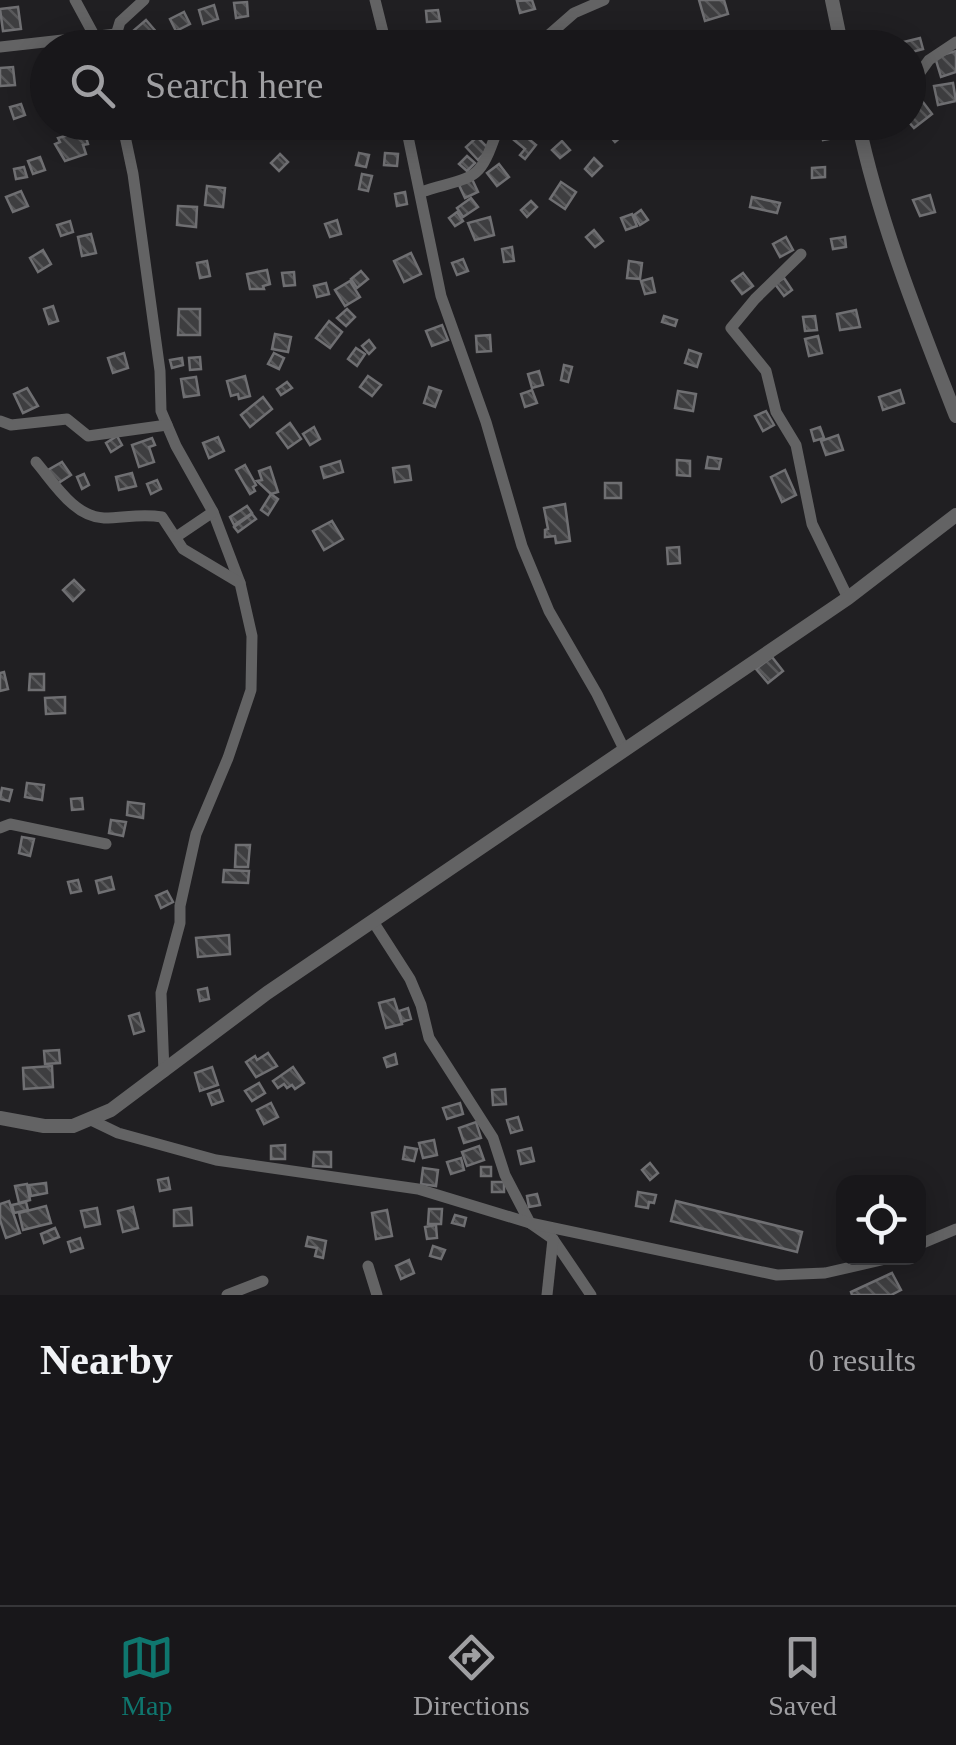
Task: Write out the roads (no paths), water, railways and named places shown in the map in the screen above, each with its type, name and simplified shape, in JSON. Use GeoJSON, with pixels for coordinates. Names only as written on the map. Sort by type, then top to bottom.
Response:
{"type":"FeatureCollection","features":[{"type":"Feature","properties":{"kind":"street"},"geometry":{"type":"LineString","coordinates":[[75,0],[91,30]]}},
{"type":"Feature","properties":{"kind":"street"},"geometry":{"type":"LineString","coordinates":[[117,30],[120,22],[144,0]]}},
{"type":"Feature","properties":{"kind":"street"},"geometry":{"type":"LineString","coordinates":[[376,0],[383,30]]}},
{"type":"Feature","properties":{"kind":"street"},"geometry":{"type":"LineString","coordinates":[[555,30],[574,13],[604,0]]}},
{"type":"Feature","properties":{"kind":"street"},"geometry":{"type":"LineString","coordinates":[[832,0],[838,30]]}},
{"type":"Feature","properties":{"kind":"street"},"geometry":{"type":"LineString","coordinates":[[926,64],[956,42]]}},
{"type":"Feature","properties":{"kind":"street"},"geometry":{"type":"LineString","coordinates":[[0,48],[30,46]]}},
{"type":"Feature","properties":{"kind":"street"},"geometry":{"type":"LineString","coordinates":[[126,140],[160,371],[161,411],[213,512],[240,583],[252,636],[251,690],[196,834],[180,906],[180,923],[161,993],[164,1072]]}},
{"type":"Feature","properties":{"kind":"street"},"geometry":{"type":"LineString","coordinates":[[408,140],[441,296],[486,422],[522,546],[549,611],[624,749]]}},
{"type":"Feature","properties":{"kind":"street"},"geometry":{"type":"LineString","coordinates":[[421,192],[474,177],[484,165],[493,140]]}},
{"type":"Feature","properties":{"kind":"street"},"geometry":{"type":"LineString","coordinates":[[867,140],[892,249],[956,416]]}},
{"type":"Feature","properties":{"kind":"street"},"geometry":{"type":"LineString","coordinates":[[802,254],[731,328],[766,371],[776,412],[796,445],[812,524],[848,598]]}},
{"type":"Feature","properties":{"kind":"street"},"geometry":{"type":"LineString","coordinates":[[0,421],[11,425],[67,419],[88,436],[167,425]]}},
{"type":"Feature","properties":{"kind":"street"},"geometry":{"type":"LineString","coordinates":[[36,462],[87,515],[104,518],[139,513],[162,517],[183,549],[240,583]]}},
{"type":"Feature","properties":{"kind":"street"},"geometry":{"type":"LineString","coordinates":[[176,538],[213,512]]}},
{"type":"Feature","properties":{"kind":"street"},"geometry":{"type":"LineString","coordinates":[[0,1118],[44,1126],[73,1126],[92,1120],[164,1072],[267,993],[848,598],[956,515]]}},
{"type":"Feature","properties":{"kind":"street"},"geometry":{"type":"LineString","coordinates":[[0,828],[10,824],[106,844]]}},
{"type":"Feature","properties":{"kind":"street"},"geometry":{"type":"LineString","coordinates":[[374,923],[410,979],[429,1038],[493,1138],[505,1174],[530,1223],[553,1239],[591,1295]]}},
{"type":"Feature","properties":{"kind":"street"},"geometry":{"type":"LineString","coordinates":[[92,1120],[118,1134],[216,1160],[418,1189],[530,1223],[777,1275],[825,1273],[860,1265]]}},
{"type":"Feature","properties":{"kind":"street"},"geometry":{"type":"LineString","coordinates":[[926,1242],[956,1229]]}},
{"type":"Feature","properties":{"kind":"street"},"geometry":{"type":"LineString","coordinates":[[547,1295],[553,1239]]}},
{"type":"Feature","properties":{"kind":"street"},"geometry":{"type":"LineString","coordinates":[[368,1266],[377,1295]]}},
{"type":"Feature","properties":{"kind":"street"},"geometry":{"type":"LineString","coordinates":[[227,1295],[262,1281]]}}]}
